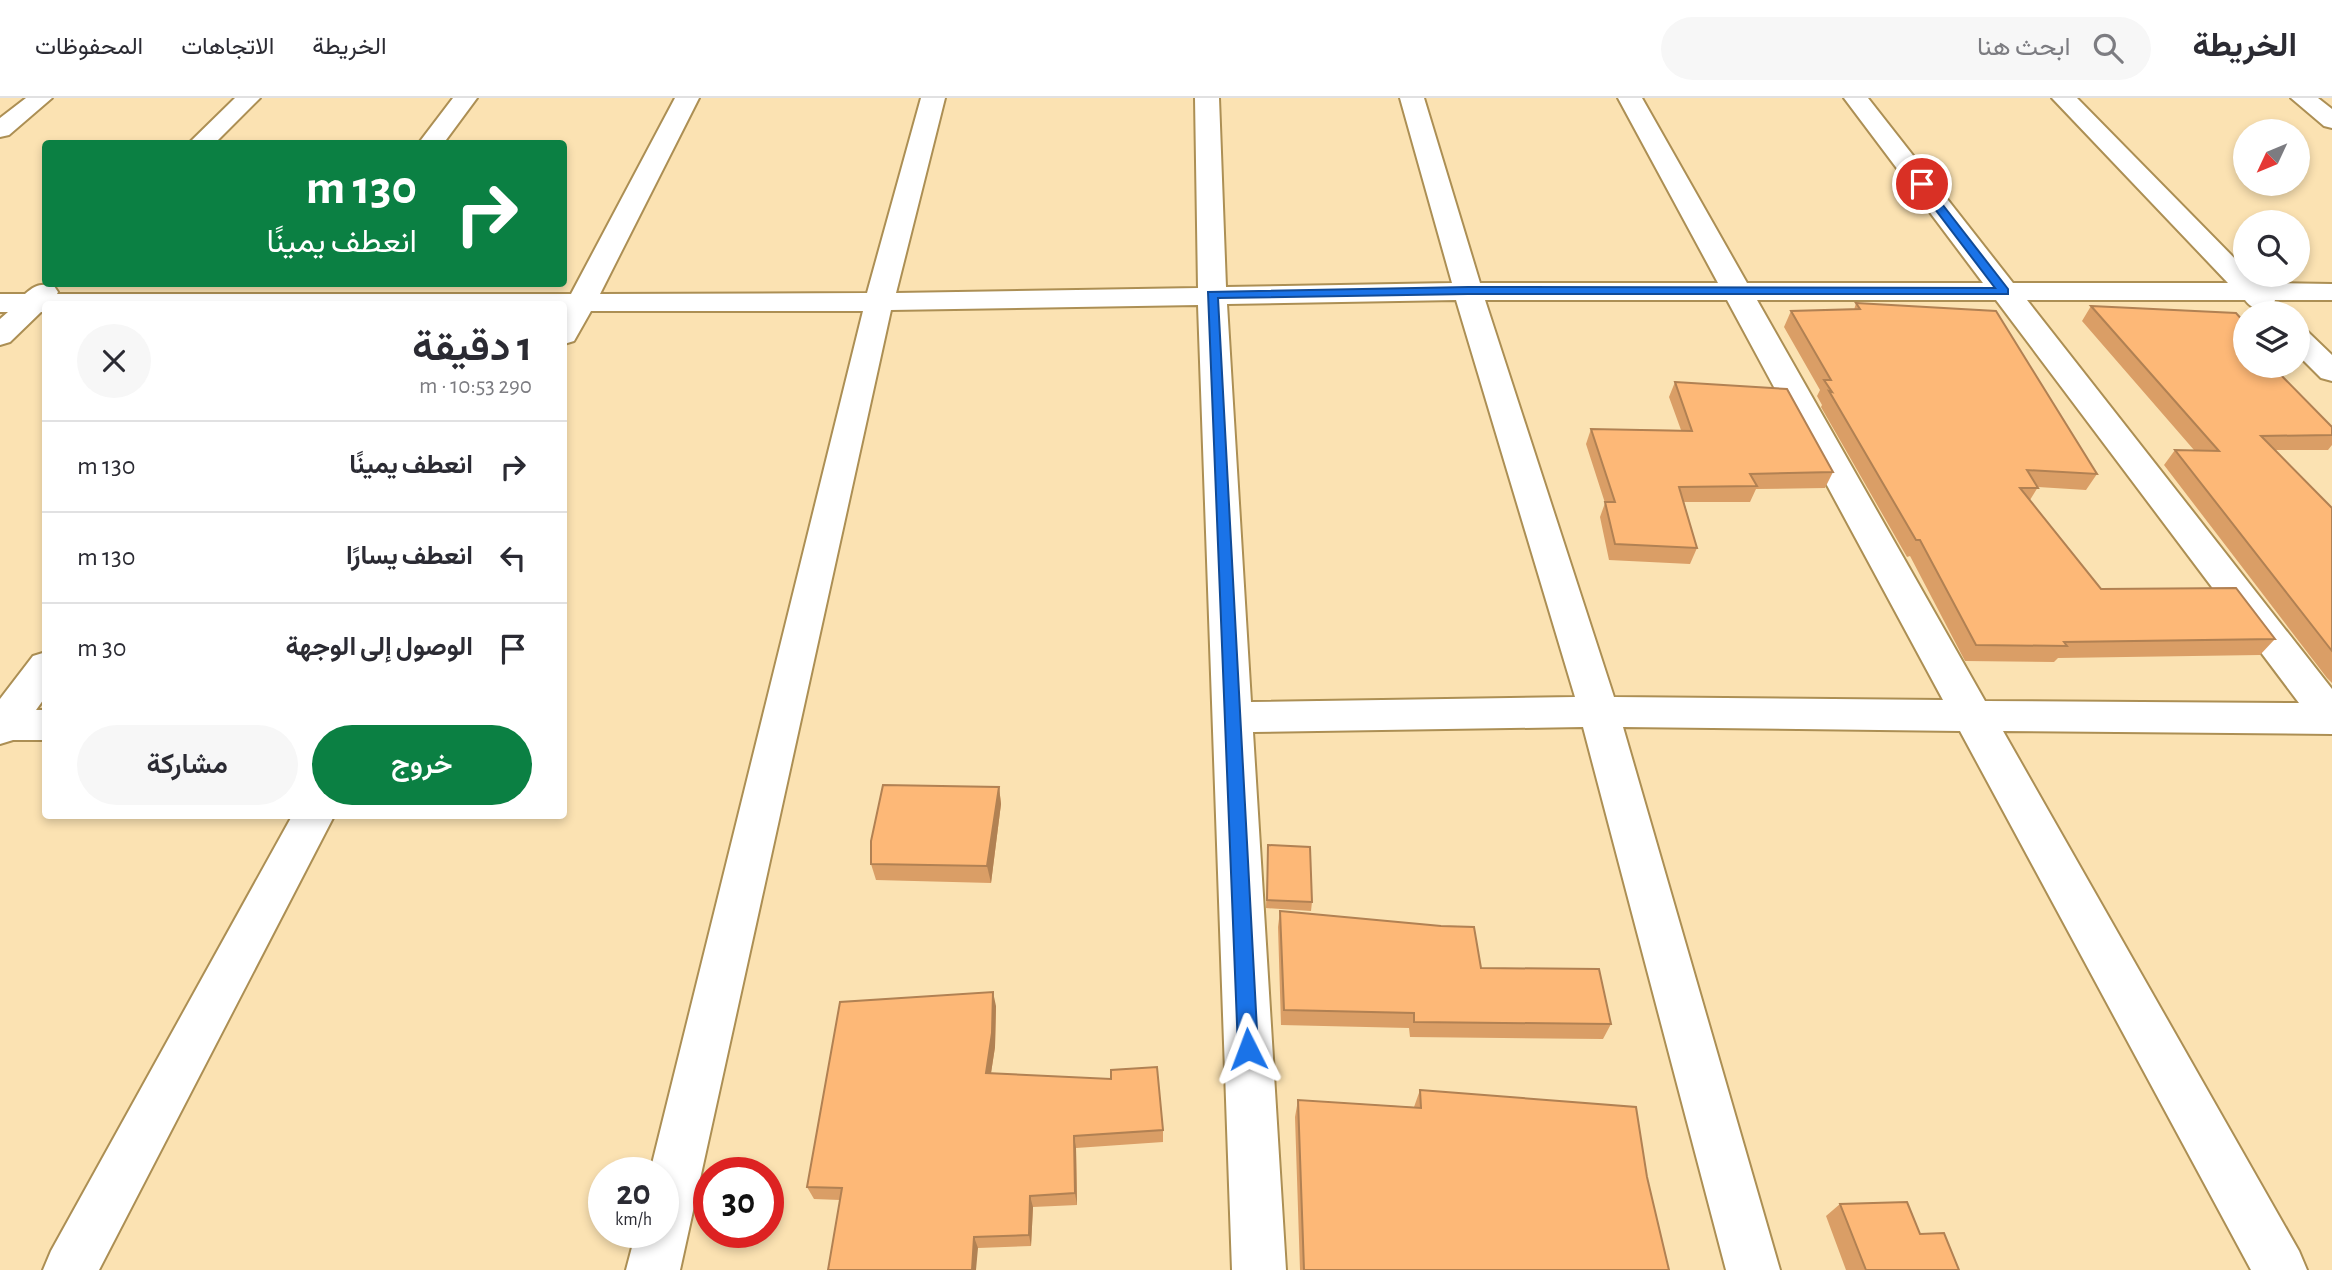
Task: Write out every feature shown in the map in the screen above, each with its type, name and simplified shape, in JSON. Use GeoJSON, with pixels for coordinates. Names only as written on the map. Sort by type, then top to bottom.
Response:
{"type":"FeatureCollection","features":[{"type":"Feature","properties":{"kind":"street"},"geometry":{"type":"LineString","coordinates":[[0,130],[40,98]]}},
{"type":"Feature","properties":{"kind":"street"},"geometry":{"type":"LineString","coordinates":[[204,140],[248,98]]}},
{"type":"Feature","properties":{"kind":"street"},"geometry":{"type":"LineString","coordinates":[[433,140],[466,98]]}},
{"type":"Feature","properties":{"kind":"street"},"geometry":{"type":"LineString","coordinates":[[567,329],[687,98]]}},
{"type":"Feature","properties":{"kind":"street"},"geometry":{"type":"LineString","coordinates":[[679,1158],[879,302],[933,98]]}},
{"type":"Feature","properties":{"kind":"street"},"geometry":{"type":"LineString","coordinates":[[1207,98],[1212,294],[1259,1270]]}},
{"type":"Feature","properties":{"kind":"street"},"geometry":{"type":"LineString","coordinates":[[1412,98],[1468,291],[1599,712],[1753,1270]]}},
{"type":"Feature","properties":{"kind":"street"},"geometry":{"type":"LineString","coordinates":[[1630,98],[2280,1270]]}},
{"type":"Feature","properties":{"kind":"street"},"geometry":{"type":"LineString","coordinates":[[1856,98],[2332,718]]}},
{"type":"Feature","properties":{"kind":"street"},"geometry":{"type":"LineString","coordinates":[[2064,98],[2261,301]]}},
{"type":"Feature","properties":{"kind":"street"},"geometry":{"type":"LineString","coordinates":[[2303,98],[2332,121]]}},
{"type":"Feature","properties":{"kind":"street"},"geometry":{"type":"LineString","coordinates":[[567,303],[879,302],[1468,291],[2332,292]]}},
{"type":"Feature","properties":{"kind":"street"},"geometry":{"type":"LineString","coordinates":[[0,303],[43,293],[504,301]]}},
{"type":"Feature","properties":{"kind":"street"},"geometry":{"type":"LineString","coordinates":[[0,336],[43,293]]}},
{"type":"Feature","properties":{"kind":"street"},"geometry":{"type":"LineString","coordinates":[[2310,350],[2332,372]]}},
{"type":"Feature","properties":{"kind":"street"},"geometry":{"type":"LineString","coordinates":[[1,727],[42,671]]}},
{"type":"Feature","properties":{"kind":"street"},"geometry":{"type":"LineString","coordinates":[[1233,717],[1599,712],[2332,718]]}},
{"type":"Feature","properties":{"kind":"street"},"geometry":{"type":"LineString","coordinates":[[1,727],[42,725]]}},
{"type":"Feature","properties":{"kind":"street"},"geometry":{"type":"LineString","coordinates":[[70,1270],[311,819]]}},
{"type":"Feature","properties":{"kind":"street"},"geometry":{"type":"LineString","coordinates":[[653,1270],[658,1248]]}},
{"type":"Feature","properties":{"kind":"building"},"geometry":{"type":"Polygon","coordinates":[[[1856,303],[1996,311],[2097,474],[2027,470],[2038,488],[2020,488],[2101,589],[2236,588],[2275,639],[2064,642],[2067,646],[1976,645],[1920,540],[1916,540],[1829,391],[1832,392],[1824,380],[1831,380],[1791,311],[1860,309],[1856,303]]]}},
{"type":"Feature","properties":{"kind":"building"},"geometry":{"type":"Polygon","coordinates":[[[2091,306],[2233,313],[2233,378],[2284,378],[2332,427],[2332,435],[2261,436],[2332,508],[2332,651],[2175,450],[2219,451],[2091,306]]]}},
{"type":"Feature","properties":{"kind":"building"},"geometry":{"type":"Polygon","coordinates":[[[1675,382],[1787,389],[1833,472],[1750,474],[1757,486],[1679,487],[1697,548],[1615,544],[1605,502],[1615,502],[1591,429],[1692,431],[1675,382]]]}},
{"type":"Feature","properties":{"kind":"building"},"geometry":{"type":"Polygon","coordinates":[[[883,785],[999,787],[987,866],[871,864],[871,841],[883,785]]]}},
{"type":"Feature","properties":{"kind":"building"},"geometry":{"type":"Polygon","coordinates":[[[1268,845],[1310,847],[1312,902],[1267,900],[1268,845]]]}},
{"type":"Feature","properties":{"kind":"building"},"geometry":{"type":"Polygon","coordinates":[[[1280,911],[1474,927],[1481,968],[1599,969],[1611,1024],[1414,1022],[1414,1013],[1284,1010],[1280,911]]]}},
{"type":"Feature","properties":{"kind":"building"},"geometry":{"type":"Polygon","coordinates":[[[993,992],[992,1033],[986,1073],[1111,1079],[1111,1070],[1157,1067],[1163,1130],[1074,1136],[1075,1193],[1030,1196],[1029,1235],[974,1237],[972,1270],[828,1270],[842,1188],[807,1187],[840,1002],[993,992]]]}},
{"type":"Feature","properties":{"kind":"building"},"geometry":{"type":"Polygon","coordinates":[[[1420,1090],[1636,1107],[1647,1177],[1669,1270],[1304,1270],[1298,1100],[1421,1108],[1420,1090]]]}},
{"type":"Feature","properties":{"kind":"building"},"geometry":{"type":"Polygon","coordinates":[[[1907,1202],[1920,1234],[1944,1233],[1959,1270],[1866,1270],[1840,1204],[1907,1202]]]}},
{"type":"Feature","properties":{"kind":"route"},"geometry":{"type":"LineString","coordinates":[[1248,1049],[1212,294],[1468,291],[2004,292],[1922,184]]}}]}
